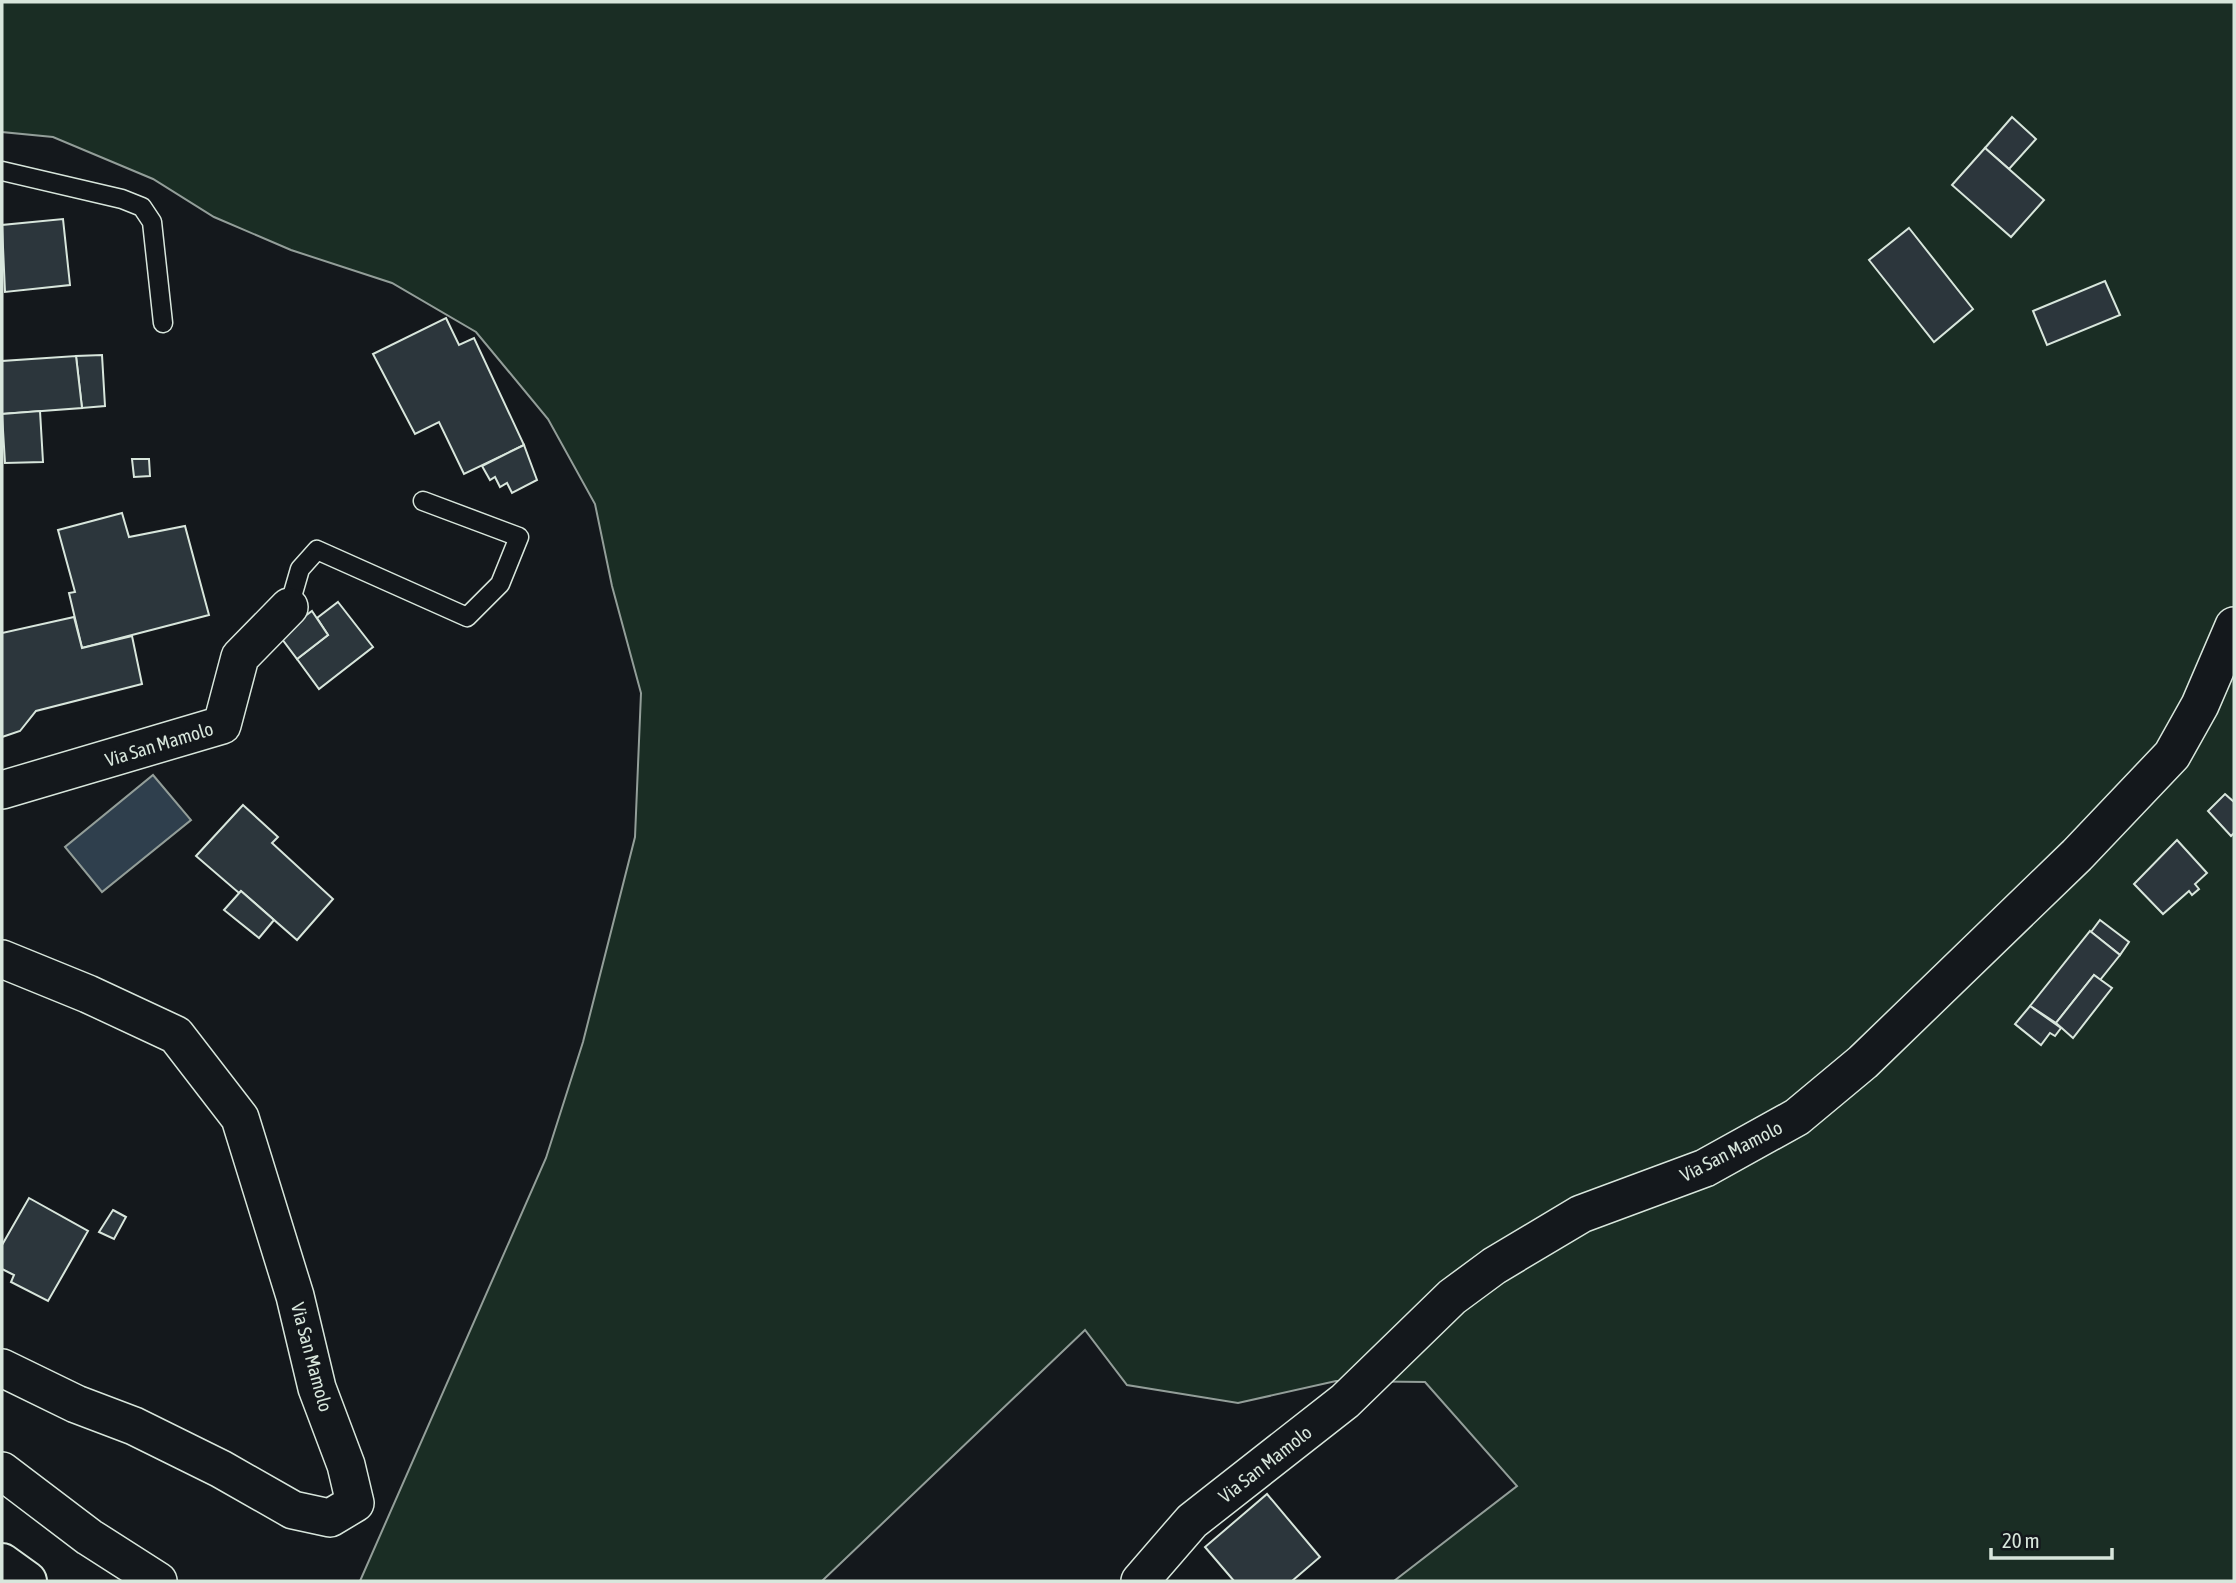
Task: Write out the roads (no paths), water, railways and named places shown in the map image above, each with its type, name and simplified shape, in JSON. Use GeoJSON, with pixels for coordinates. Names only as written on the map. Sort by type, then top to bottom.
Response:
{"type":"FeatureCollection","features":[{"type":"Feature","properties":{"kind":"main road"},"geometry":{"type":"LineString","coordinates":[[2,1563],[27,1581]]}},
{"type":"Feature","properties":{"kind":"street","name":"Via San Mamolo"},"geometry":{"type":"LineString","coordinates":[[2,790],[222,725],[240,657],[289,607]]}},
{"type":"Feature","properties":{"kind":"street","name":"Via San Mamolo"},"geometry":{"type":"LineString","coordinates":[[1140,1581],[1192,1521],[1345,1401],[1452,1297],[1494,1266],[1581,1214],[1705,1168],[1797,1116],[1863,1062],[2067,865],[2172,755],[2200,705],[2234,626]]}},
{"type":"Feature","properties":{"kind":"street","name":"Via San Mamolo"},"geometry":{"type":"LineString","coordinates":[[2,958],[176,1035],[240,1118],[295,1296],[317,1388],[346,1465],[355,1503],[330,1518],[293,1510],[221,1469],[146,1432],[76,1404],[2,1368]]}},
{"type":"Feature","properties":{"kind":"street"},"geometry":{"type":"LineString","coordinates":[[2,1471],[89,1537],[158,1581]]}},
{"type":"Feature","properties":{"kind":"lane"},"geometry":{"type":"LineString","coordinates":[[2,171],[122,199],[142,207],[152,222],[163,323]]}},
{"type":"Feature","properties":{"kind":"lane"},"geometry":{"type":"LineString","coordinates":[[289,607],[300,569],[317,550],[467,617],[500,584],[519,537],[423,501]]}},
{"type":"Feature","properties":{"kind":"water"},"geometry":{"type":"Polygon","coordinates":[[[153,775],[191,820],[102,892],[65,847],[153,775]]]}}]}
